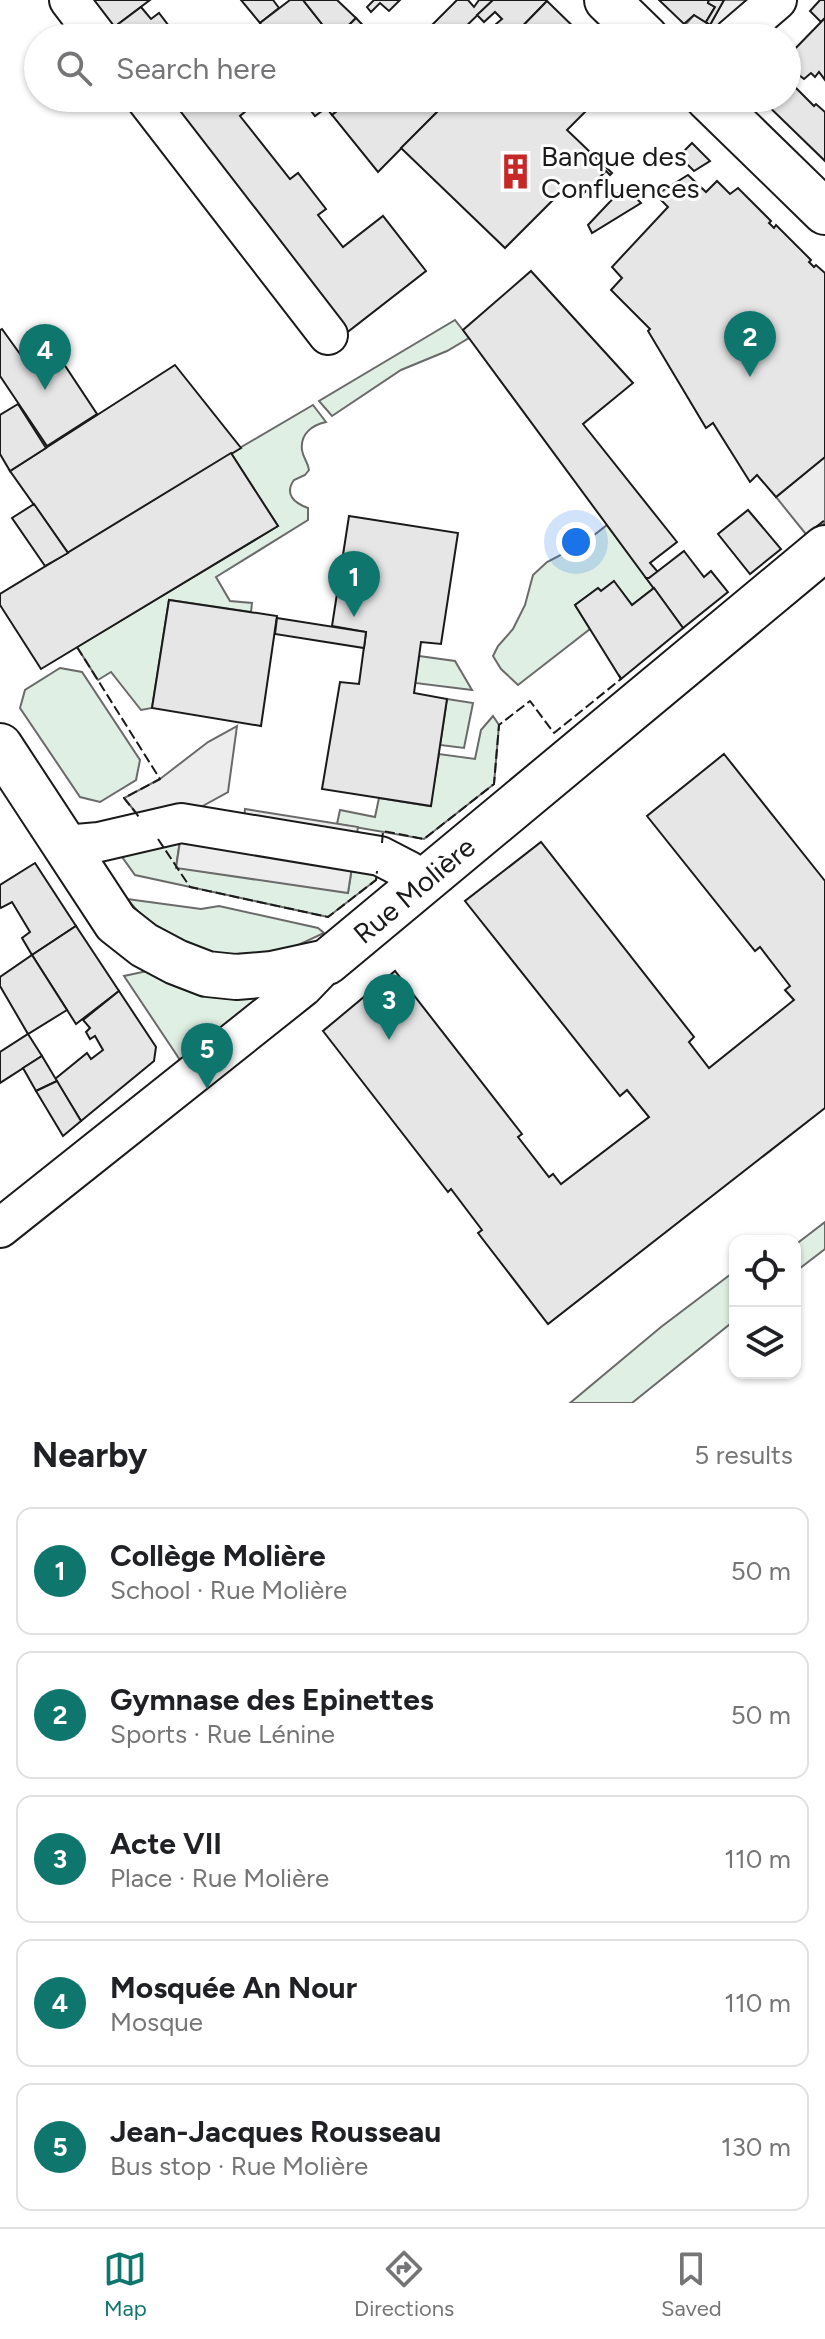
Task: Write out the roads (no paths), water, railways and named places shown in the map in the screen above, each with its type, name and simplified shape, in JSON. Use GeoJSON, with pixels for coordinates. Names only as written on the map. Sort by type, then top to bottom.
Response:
{"type":"FeatureCollection","features":[{"type":"Feature","properties":{"kind":"main road"},"geometry":{"type":"LineString","coordinates":[[607,0],[632,24]]}},
{"type":"Feature","properties":{"kind":"main road"},"geometry":{"type":"LineString","coordinates":[[722,112],[825,212]]}},
{"type":"Feature","properties":{"kind":"main road","name":"Rue Molière"},"geometry":{"type":"LineString","coordinates":[[327,962],[825,548]]}},
{"type":"Feature","properties":{"kind":"main road"},"geometry":{"type":"LineString","coordinates":[[0,746],[116,923],[144,945],[207,974],[236,977],[272,974],[327,962]]}},
{"type":"Feature","properties":{"kind":"street"},"geometry":{"type":"LineString","coordinates":[[69,0],[87,24]]}},
{"type":"Feature","properties":{"kind":"street"},"geometry":{"type":"LineString","coordinates":[[749,24],[777,0]]}},
{"type":"Feature","properties":{"kind":"street"},"geometry":{"type":"LineString","coordinates":[[156,112],[328,335]]}},
{"type":"Feature","properties":{"kind":"street"},"geometry":{"type":"LineString","coordinates":[[65,845],[99,842],[181,823],[380,856],[409,871],[420,884]]}},
{"type":"Feature","properties":{"kind":"street","name":"Rue Molière"},"geometry":{"type":"LineString","coordinates":[[0,1228],[303,987],[327,962]]}},
{"type":"Feature","properties":{"kind":"place","name":"Banque des Confluences"},"geometry":{"type":"Point","coordinates":[515,172]}},
{"type":"Feature","properties":{"kind":"place","name":"Gymnase des Epinettes"},"geometry":{"type":"Point","coordinates":[750,377]}},
{"type":"Feature","properties":{"kind":"place","name":"Mosquée An Nour"},"geometry":{"type":"Point","coordinates":[45,390]}},
{"type":"Feature","properties":{"kind":"place","name":"Collège Molière"},"geometry":{"type":"Point","coordinates":[354,617]}},
{"type":"Feature","properties":{"kind":"place","name":"Acte VII"},"geometry":{"type":"Point","coordinates":[389,1040]}},
{"type":"Feature","properties":{"kind":"place","name":"Jean-Jacques Rousseau"},"geometry":{"type":"Point","coordinates":[207,1089]}}]}
